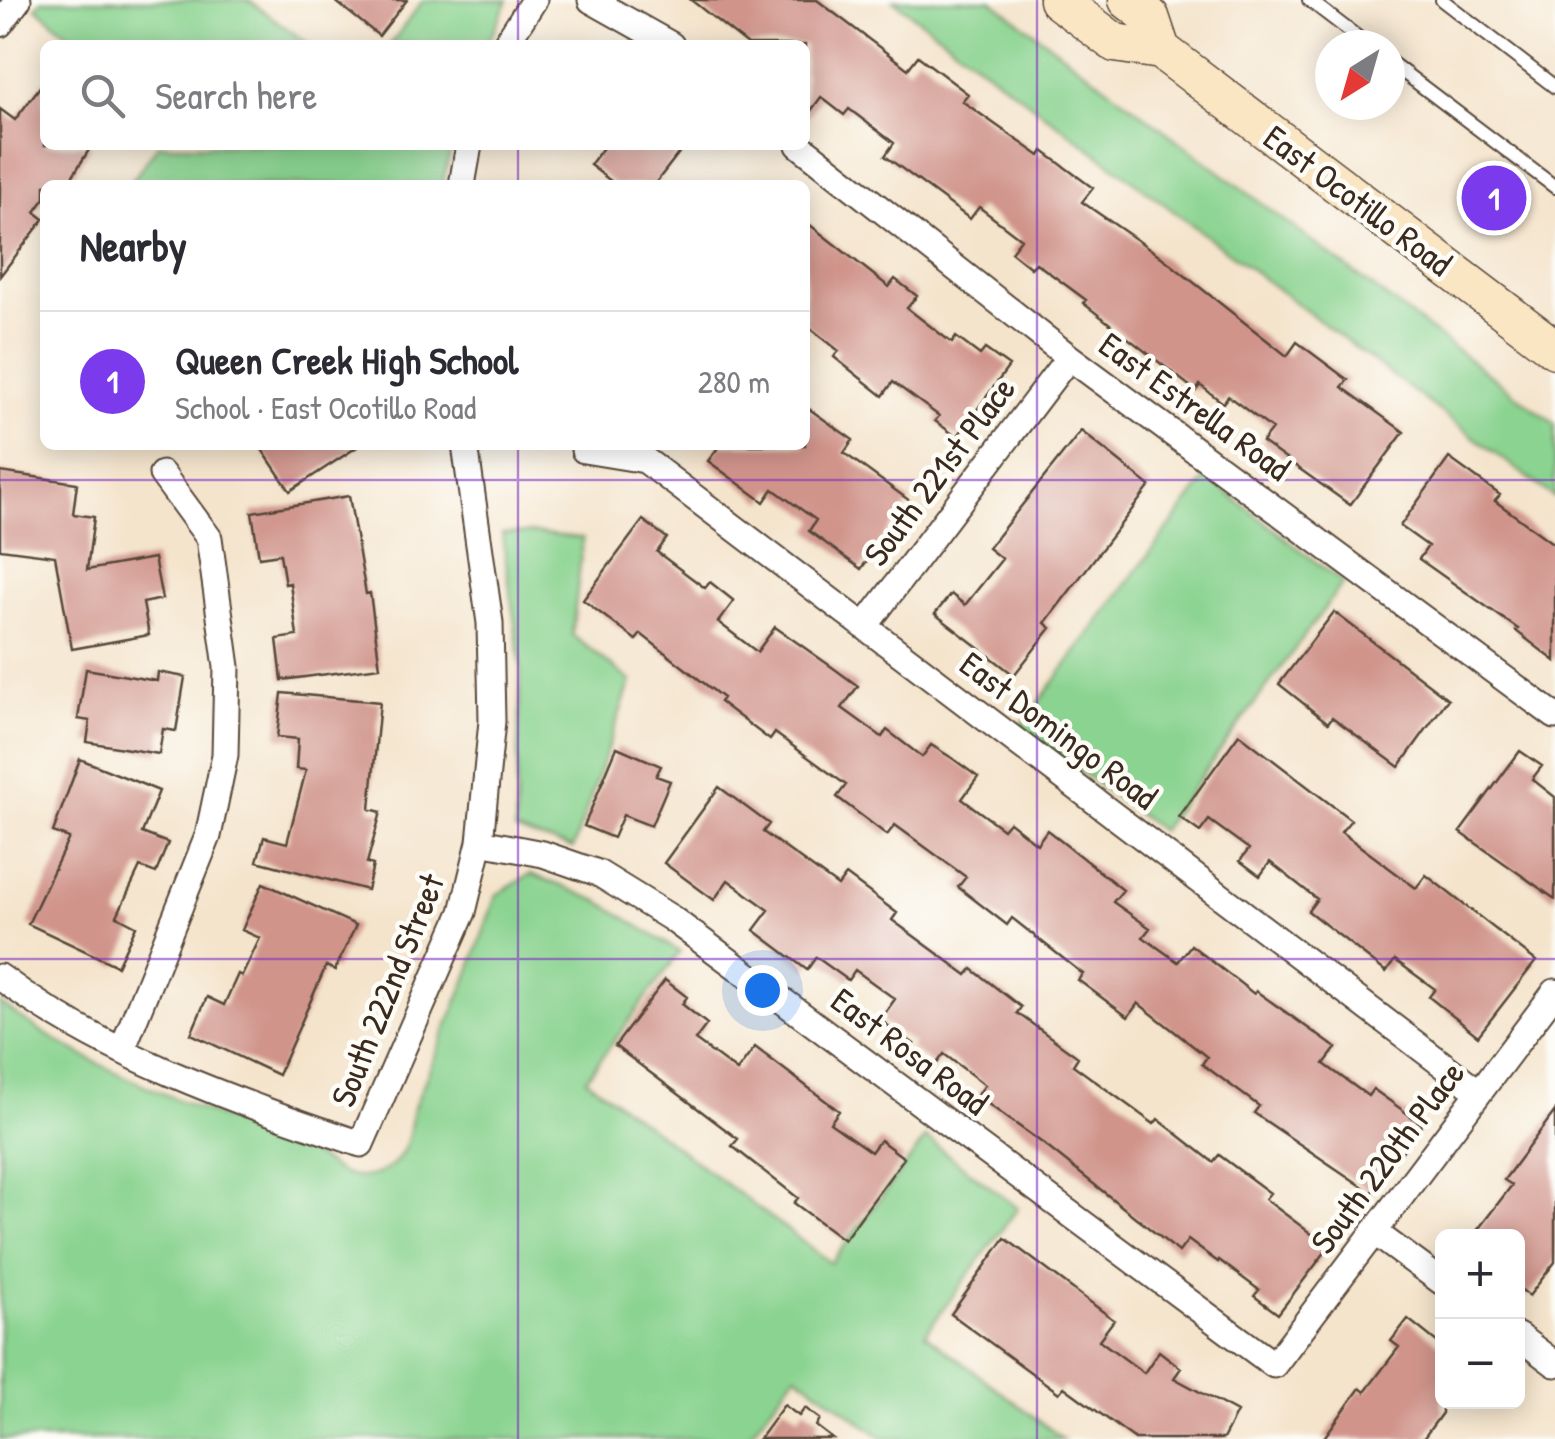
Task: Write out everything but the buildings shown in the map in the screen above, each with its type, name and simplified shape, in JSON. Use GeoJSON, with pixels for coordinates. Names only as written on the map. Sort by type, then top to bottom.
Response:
{"type":"FeatureCollection","features":[{"type":"Feature","properties":{"kind":"main road","name":"East Ocotillo Road"},"geometry":{"type":"LineString","coordinates":[[1058,0],[1114,43],[1161,50],[1555,349]]}},
{"type":"Feature","properties":{"kind":"main road","name":"East Ocotillo Road"},"geometry":{"type":"LineString","coordinates":[[1128,0],[1150,17],[1161,50]]}},
{"type":"Feature","properties":{"kind":"street"},"geometry":{"type":"LineString","coordinates":[[0,24],[18,0]]}},
{"type":"Feature","properties":{"kind":"street"},"geometry":{"type":"LineString","coordinates":[[508,40],[534,0]]}},
{"type":"Feature","properties":{"kind":"street"},"geometry":{"type":"LineString","coordinates":[[590,0],[662,40]]}},
{"type":"Feature","properties":{"kind":"street"},"geometry":{"type":"LineString","coordinates":[[463,180],[468,150]]}},
{"type":"Feature","properties":{"kind":"street","name":"East Estrella Road"},"geometry":{"type":"LineString","coordinates":[[804,150],[1069,357],[1555,716]]}},
{"type":"Feature","properties":{"kind":"street","name":"South 221st Place"},"geometry":{"type":"LineString","coordinates":[[865,626],[1069,357]]}},
{"type":"Feature","properties":{"kind":"street","name":"South 222nd Street"},"geometry":{"type":"LineString","coordinates":[[122,1050],[281,1116],[361,1144],[463,912],[480,842],[492,722],[490,623],[466,450]]}},
{"type":"Feature","properties":{"kind":"street","name":"East Domingo Road"},"geometry":{"type":"LineString","coordinates":[[584,450],[645,460],[1480,1092]]}},
{"type":"Feature","properties":{"kind":"street"},"geometry":{"type":"LineString","coordinates":[[0,977],[39,1006],[122,1050],[208,836],[225,755],[227,667],[208,538],[162,474]]}},
{"type":"Feature","properties":{"kind":"street","name":"East Rosa Road"},"geometry":{"type":"LineString","coordinates":[[480,842],[543,854],[598,873],[672,918],[1274,1365]]}},
{"type":"Feature","properties":{"kind":"street","name":"South 220th Place"},"geometry":{"type":"LineString","coordinates":[[1274,1365],[1555,992]]}},
{"type":"Feature","properties":{"kind":"street"},"geometry":{"type":"LineString","coordinates":[[1374,1232],[1435,1277]]}},
{"type":"Feature","properties":{"kind":"street"},"geometry":{"type":"LineString","coordinates":[[1525,1341],[1555,1364]]}},
{"type":"Feature","properties":{"kind":"lane"},"geometry":{"type":"LineString","coordinates":[[1309,0],[1348,30]]}},
{"type":"Feature","properties":{"kind":"lane"},"geometry":{"type":"LineString","coordinates":[[1442,0],[1555,87]]}},
{"type":"Feature","properties":{"kind":"lane"},"geometry":{"type":"LineString","coordinates":[[1405,73],[1555,187]]}},
{"type":"Feature","properties":{"kind":"green space"},"geometry":{"type":"Polygon","coordinates":[[[42,0],[248,0],[303,40],[77,40],[36,8],[42,0]]]}},
{"type":"Feature","properties":{"kind":"green space"},"geometry":{"type":"Polygon","coordinates":[[[423,0],[508,0],[489,40],[394,40],[423,0]]]}},
{"type":"Feature","properties":{"kind":"green space"},"geometry":{"type":"Polygon","coordinates":[[[893,0],[991,0],[1555,424],[1555,498],[893,0]]]}},
{"type":"Feature","properties":{"kind":"green space"},"geometry":{"type":"Polygon","coordinates":[[[154,150],[451,150],[443,180],[132,180],[154,150]]]}},
{"type":"Feature","properties":{"kind":"green space"},"geometry":{"type":"Polygon","coordinates":[[[1207,477],[1343,583],[1161,831],[1020,727],[1207,477]]]}},
{"type":"Feature","properties":{"kind":"green space"},"geometry":{"type":"Polygon","coordinates":[[[502,534],[583,538],[572,635],[631,681],[573,848],[515,831],[521,667],[502,534]]]}},
{"type":"Feature","properties":{"kind":"green space"},"geometry":{"type":"Polygon","coordinates":[[[531,874],[599,901],[680,952],[586,1079],[831,1263],[926,1138],[1018,1208],[925,1334],[1063,1439],[884,1439],[796,1374],[746,1439],[0,1439],[0,1003],[72,1050],[149,1087],[308,1153],[347,1175],[375,1174],[394,1163],[405,1146],[412,1112],[468,976],[496,895],[531,874]]]}},
{"type":"Feature","properties":{"kind":"place","name":"Queen Creek High School"},"geometry":{"type":"Point","coordinates":[1494,198]}}]}
